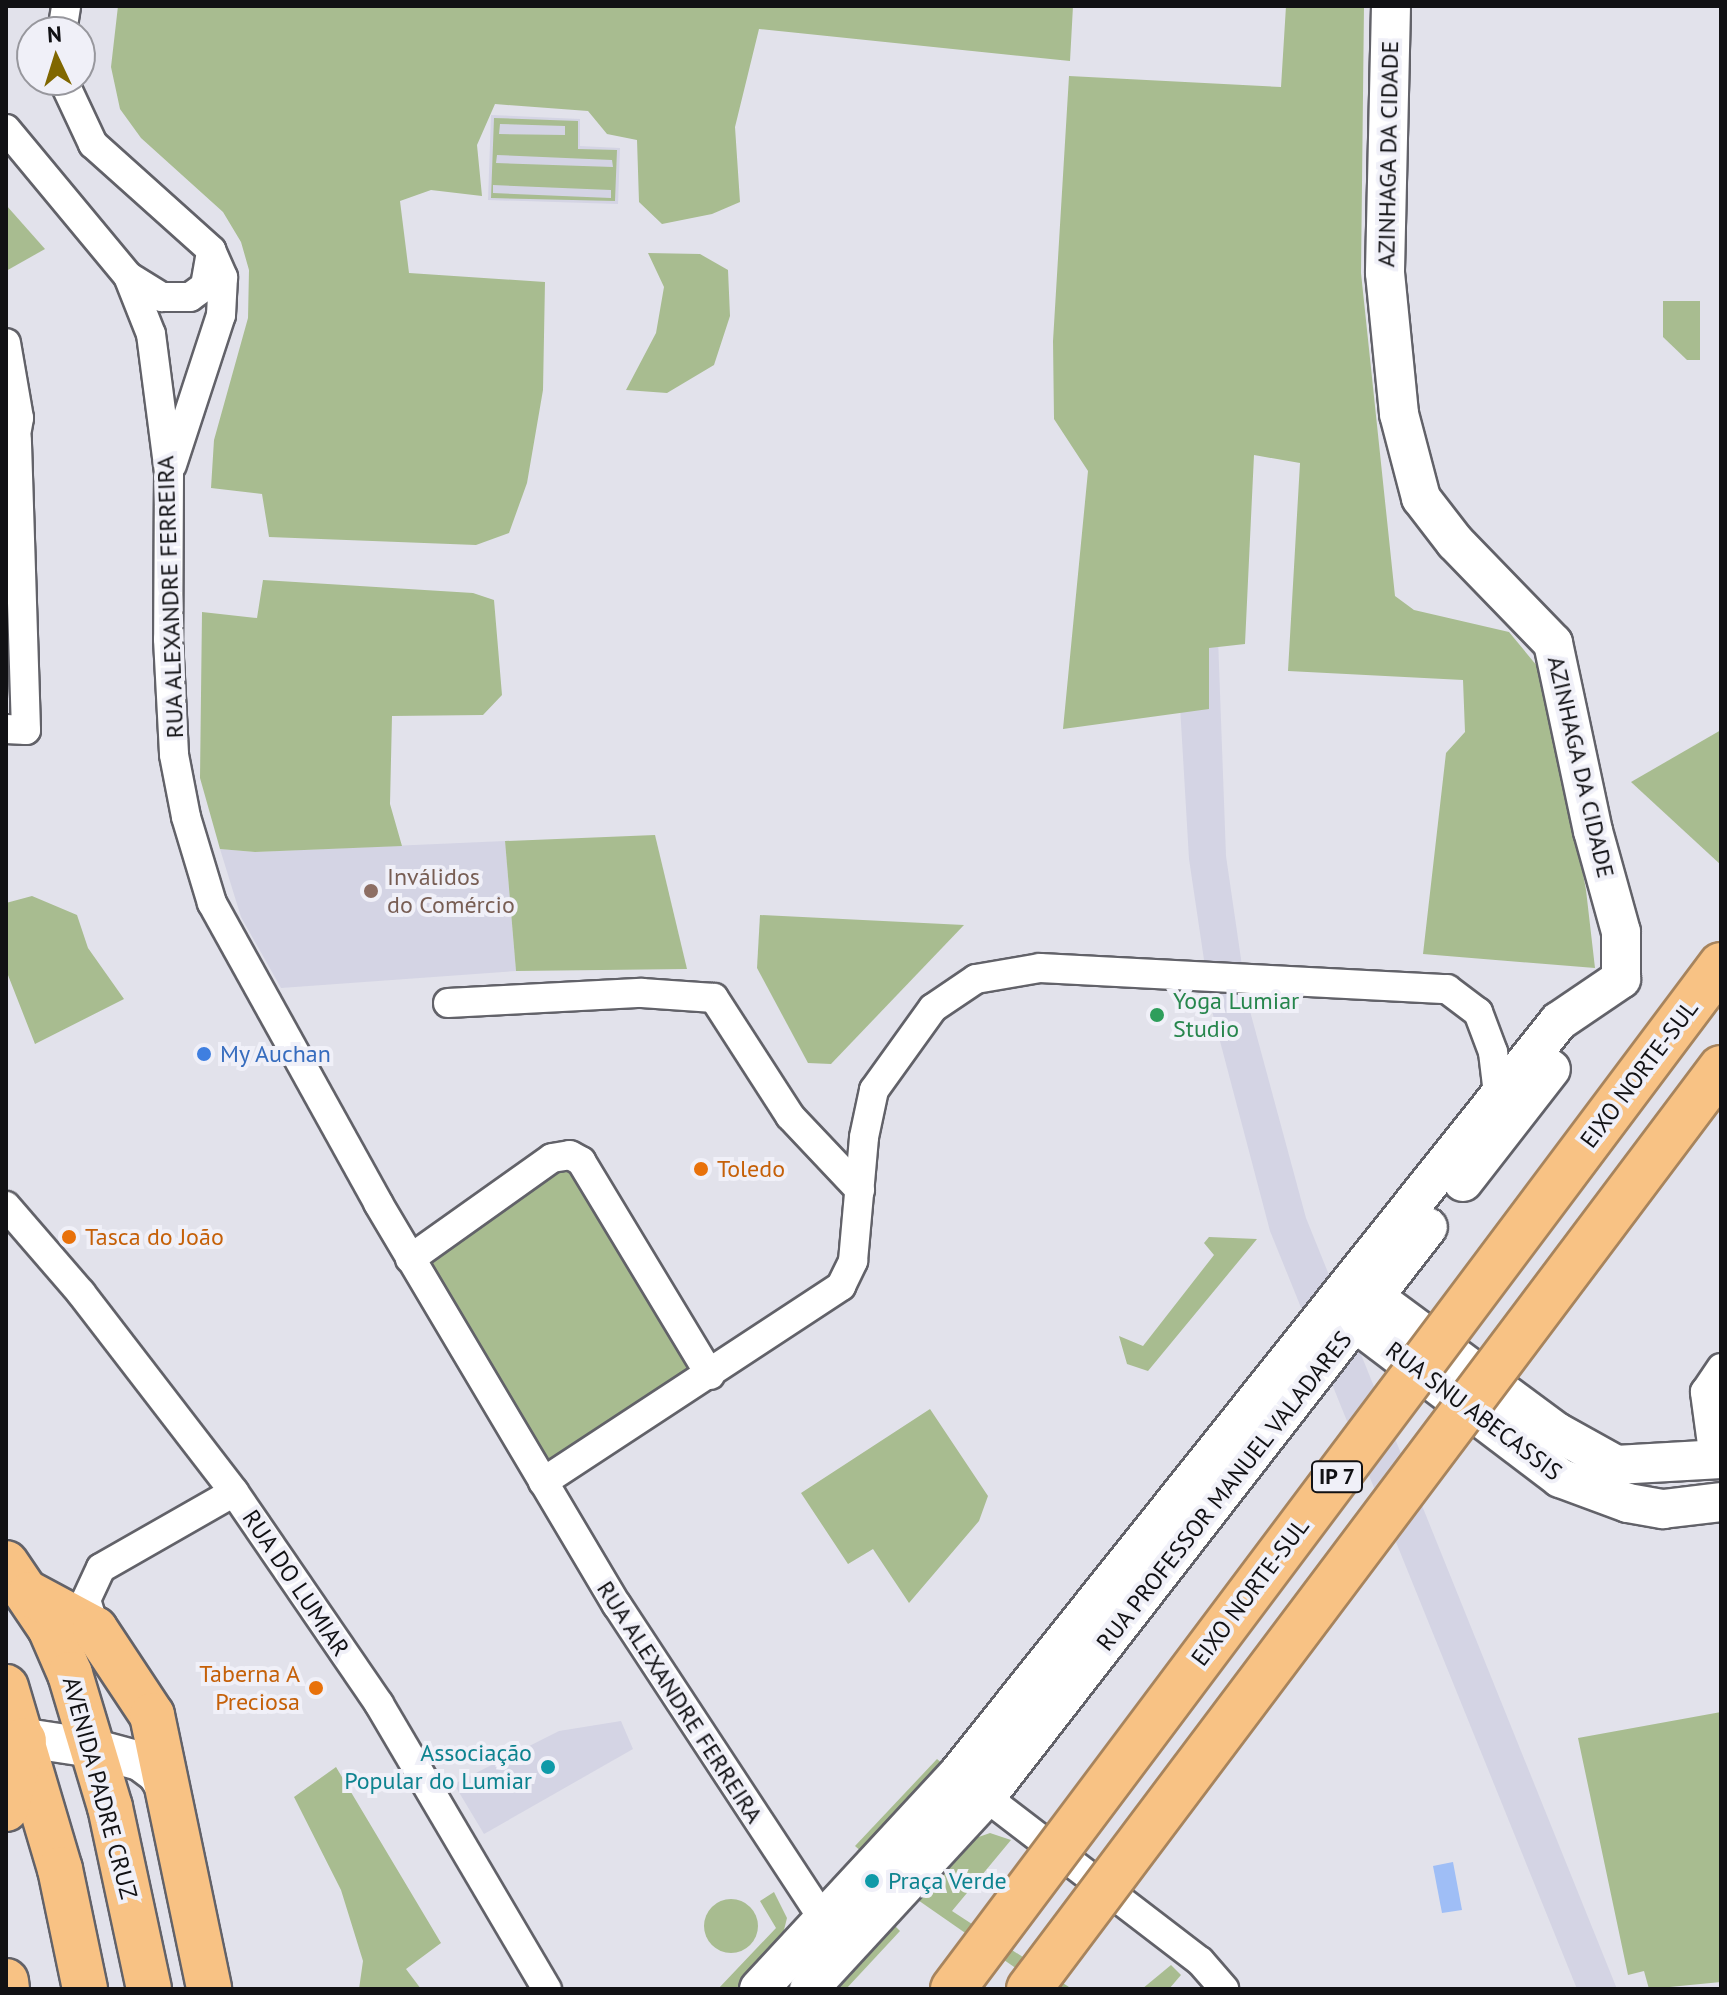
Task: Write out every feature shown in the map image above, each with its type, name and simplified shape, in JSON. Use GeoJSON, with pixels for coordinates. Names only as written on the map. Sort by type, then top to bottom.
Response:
{"type":"FeatureCollection","features":[{"type":"Feature","properties":{"kind":"highway","name":"EIXO NORTE-SUL"},"geometry":{"type":"LineString","coordinates":[[953,1989],[1721,965]]}},
{"type":"Feature","properties":{"kind":"highway","name":"IP 7"},"geometry":{"type":"LineString","coordinates":[[1029,1989],[1721,1068]]}},
{"type":"Feature","properties":{"kind":"highway"},"geometry":{"type":"LineString","coordinates":[[18,1578],[95,1629],[152,1715],[209,1989]]}},
{"type":"Feature","properties":{"kind":"highway","name":"AVENIDA PADRE CRUZ"},"geometry":{"type":"LineString","coordinates":[[18,1578],[60,1648],[92,1748],[149,1989]]}},
{"type":"Feature","properties":{"kind":"highway"},"geometry":{"type":"LineString","coordinates":[[6,1687],[15,1736],[85,1989]]}},
{"type":"Feature","properties":{"kind":"highway"},"geometry":{"type":"LineString","coordinates":[[6,1809],[15,1736]]}},
{"type":"Feature","properties":{"kind":"highway"},"geometry":{"type":"LineString","coordinates":[[6,1981],[7,1989]]}},
{"type":"Feature","properties":{"kind":"street","name":"AZINHAGA DA CIDADE"},"geometry":{"type":"LineString","coordinates":[[1391,6],[1385,273],[1399,414],[1421,498],[1455,542],[1553,643],[1593,831],[1621,932],[1621,979]]}},
{"type":"Feature","properties":{"kind":"street"},"geometry":{"type":"LineString","coordinates":[[70,96],[93,144],[211,250],[223,277],[221,315],[169,473]]}},
{"type":"Feature","properties":{"kind":"street","name":"RUA ALEXANDRE FERREIRA"},"geometry":{"type":"LineString","coordinates":[[6,129],[128,276],[151,334],[169,473],[168,639],[174,755],[190,832],[212,903],[262,1001],[543,1482],[617,1605],[823,1919]]}},
{"type":"Feature","properties":{"kind":"street"},"geometry":{"type":"LineString","coordinates":[[128,276],[162,297],[190,297],[205,286],[211,250]]}},
{"type":"Feature","properties":{"kind":"street"},"geometry":{"type":"LineString","coordinates":[[6,343],[19,418],[6,485]]}},
{"type":"Feature","properties":{"kind":"street"},"geometry":{"type":"LineString","coordinates":[[6,729],[26,730],[22,496],[17,438]]}},
{"type":"Feature","properties":{"kind":"street"},"geometry":{"type":"LineString","coordinates":[[543,1482],[841,1286],[853,1261],[868,1112],[886,1070],[933,1008],[976,979],[1014,969],[1447,989],[1478,1012],[1493,1052],[1498,1094]]}},
{"type":"Feature","properties":{"kind":"street","name":"RUA PROFESSOR MANUEL VALADARES"},"geometry":{"type":"LineString","coordinates":[[1352,1300],[1395,1229],[1498,1094],[1559,1021],[1621,979]]}},
{"type":"Feature","properties":{"kind":"street","name":"RUA PROFESSOR MANUEL VALADARES"},"geometry":{"type":"LineString","coordinates":[[809,1989],[1352,1300],[1621,979]]}},
{"type":"Feature","properties":{"kind":"street"},"geometry":{"type":"LineString","coordinates":[[448,1003],[642,993],[714,998],[790,1116],[860,1190]]}},
{"type":"Feature","properties":{"kind":"street"},"geometry":{"type":"LineString","coordinates":[[410,1259],[552,1158],[570,1155],[581,1161],[710,1375]]}},
{"type":"Feature","properties":{"kind":"street","name":"RUA DO LUMIAR"},"geometry":{"type":"LineString","coordinates":[[6,1206],[81,1293],[234,1492],[379,1704],[547,1989]]}},
{"type":"Feature","properties":{"kind":"street","name":"RUA SNU ABECASSIS"},"geometry":{"type":"LineString","coordinates":[[1352,1300],[1557,1432],[1616,1465],[1717,1459]]}},
{"type":"Feature","properties":{"kind":"street","name":"RUA SNU ABECASSIS"},"geometry":{"type":"LineString","coordinates":[[1352,1300],[1560,1478],[1628,1503],[1663,1509],[1721,1502]]}},
{"type":"Feature","properties":{"kind":"street"},"geometry":{"type":"LineString","coordinates":[[1717,1459],[1705,1392],[1721,1368]]}},
{"type":"Feature","properties":{"kind":"street"},"geometry":{"type":"LineString","coordinates":[[95,1629],[86,1600],[101,1568],[234,1492]]}},
{"type":"Feature","properties":{"kind":"street"},"geometry":{"type":"LineString","coordinates":[[15,1736],[92,1748],[140,1761],[157,1774],[169,1793]]}},
{"type":"Feature","properties":{"kind":"street","name":"RUA PROFESSOR MANUEL VALADARES"},"geometry":{"type":"LineString","coordinates":[[759,1989],[823,1919],[972,1786]]}},
{"type":"Feature","properties":{"kind":"street"},"geometry":{"type":"LineString","coordinates":[[972,1786],[1200,1961],[1224,1989]]}},
{"type":"Feature","properties":{"kind":"street"},"geometry":{"type":"LineString","coordinates":[[801,1989],[828,1955],[823,1919]]}},
{"type":"Feature","properties":{"kind":"shaded area"},"geometry":{"type":"Polygon","coordinates":[[[491,115],[580,119],[580,146],[620,148],[618,204],[488,200],[491,115]]]}},
{"type":"Feature","properties":{"kind":"shaded area"},"geometry":{"type":"Polygon","coordinates":[[[1278,251],[1218,638],[1226,856],[1247,1000],[1306,1218],[1617,1989],[1577,1989],[1270,1231],[1211,1007],[1189,859],[1180,706],[1278,251]]]}},
{"type":"Feature","properties":{"kind":"shaded area","name":"Inválidos do Comércio"},"geometry":{"type":"Polygon","coordinates":[[[505,841],[516,971],[281,988],[241,917],[220,849],[255,852],[505,841]]]}},
{"type":"Feature","properties":{"kind":"shaded area"},"geometry":{"type":"Polygon","coordinates":[[[621,1721],[633,1749],[484,1834],[454,1784],[559,1731],[621,1721]]]}},
{"type":"Feature","properties":{"kind":"green space"},"geometry":{"type":"Polygon","coordinates":[[[118,6],[1073,6],[1070,61],[759,29],[735,127],[740,202],[712,214],[662,224],[639,202],[637,140],[607,134],[588,111],[495,104],[477,145],[482,196],[431,190],[400,201],[409,273],[545,282],[543,390],[527,483],[509,533],[476,545],[269,537],[262,494],[211,488],[214,440],[248,318],[249,270],[241,242],[223,212],[141,138],[120,109],[111,67],[118,6]]]}},
{"type":"Feature","properties":{"kind":"green space"},"geometry":{"type":"Polygon","coordinates":[[[1286,6],[1364,6],[1361,273],[1395,596],[1414,610],[1509,632],[1547,678],[1586,890],[1595,968],[1423,954],[1446,753],[1465,732],[1463,680],[1288,671],[1300,463],[1254,455],[1245,644],[1209,648],[1209,709],[1063,729],[1088,471],[1054,419],[1053,341],[1069,76],[1281,87],[1286,6]]]}},
{"type":"Feature","properties":{"kind":"green space"},"geometry":{"type":"Polygon","coordinates":[[[494,118],[578,121],[578,149],[617,150],[615,201],[491,198],[494,118]],[[500,124],[499,134],[565,135],[565,126],[500,124]],[[497,155],[496,163],[613,167],[612,160],[497,155]],[[493,185],[493,193],[611,198],[611,190],[493,185]]]}},
{"type":"Feature","properties":{"kind":"green space"},"geometry":{"type":"Polygon","coordinates":[[[6,205],[45,249],[6,271],[6,205]]]}},
{"type":"Feature","properties":{"kind":"green space"},"geometry":{"type":"Polygon","coordinates":[[[648,253],[700,254],[728,270],[730,316],[714,365],[667,393],[626,390],[656,333],[664,287],[648,253]]]}},
{"type":"Feature","properties":{"kind":"green space"},"geometry":{"type":"Polygon","coordinates":[[[1663,301],[1700,301],[1700,360],[1687,360],[1663,337],[1663,301]]]}},
{"type":"Feature","properties":{"kind":"green space"},"geometry":{"type":"Polygon","coordinates":[[[263,580],[473,593],[494,600],[502,695],[483,715],[392,716],[390,804],[402,846],[255,852],[220,849],[200,778],[202,612],[257,618],[263,580]]]}},
{"type":"Feature","properties":{"kind":"green space"},"geometry":{"type":"Polygon","coordinates":[[[1721,730],[1721,865],[1631,782],[1721,730]]]}},
{"type":"Feature","properties":{"kind":"green space"},"geometry":{"type":"Polygon","coordinates":[[[655,835],[687,969],[516,971],[505,841],[655,835]]]}},
{"type":"Feature","properties":{"kind":"green space"},"geometry":{"type":"Polygon","coordinates":[[[32,896],[77,915],[88,948],[124,999],[35,1044],[6,970],[6,903],[32,896]]]}},
{"type":"Feature","properties":{"kind":"green space"},"geometry":{"type":"Polygon","coordinates":[[[760,915],[964,925],[831,1064],[808,1063],[757,968],[760,915]]]}},
{"type":"Feature","properties":{"kind":"green space"},"geometry":{"type":"Polygon","coordinates":[[[562,1155],[710,1375],[543,1482],[410,1259],[562,1155]]]}},
{"type":"Feature","properties":{"kind":"green space"},"geometry":{"type":"Polygon","coordinates":[[[1209,1237],[1257,1239],[1148,1371],[1127,1364],[1119,1336],[1143,1346],[1214,1255],[1204,1243],[1209,1237]]]}},
{"type":"Feature","properties":{"kind":"green space"},"geometry":{"type":"Polygon","coordinates":[[[930,1409],[988,1496],[979,1521],[909,1603],[873,1549],[848,1564],[801,1493],[930,1409]]]}},
{"type":"Feature","properties":{"kind":"green space"},"geometry":{"type":"Polygon","coordinates":[[[1721,1712],[1721,1982],[1649,1989],[1644,1971],[1628,1975],[1578,1738],[1721,1712]]]}},
{"type":"Feature","properties":{"kind":"green space"},"geometry":{"type":"Polygon","coordinates":[[[937,1759],[943,1764],[863,1853],[855,1846],[937,1759]]]}},
{"type":"Feature","properties":{"kind":"green space"},"geometry":{"type":"Polygon","coordinates":[[[336,1767],[441,1943],[406,1969],[421,1989],[359,1989],[363,1961],[341,1890],[294,1797],[336,1767]]]}},
{"type":"Feature","properties":{"kind":"green space"},"geometry":{"type":"Polygon","coordinates":[[[990,1833],[1011,1840],[952,1911],[1072,1989],[1020,1989],[1017,1969],[915,1898],[970,1840],[990,1833]]]}},
{"type":"Feature","properties":{"kind":"green space"},"geometry":{"type":"Polygon","coordinates":[[[774,1892],[787,1918],[782,1938],[736,1989],[718,1989],[776,1928],[760,1901],[774,1892]]]}},
{"type":"Feature","properties":{"kind":"green space"},"geometry":{"type":"Polygon","coordinates":[[[731,1899],[750,1907],[758,1926],[750,1945],[731,1953],[712,1945],[704,1926],[712,1907],[731,1899]]]}},
{"type":"Feature","properties":{"kind":"green space"},"geometry":{"type":"Polygon","coordinates":[[[893,1924],[900,1931],[846,1989],[832,1989],[893,1924]]]}},
{"type":"Feature","properties":{"kind":"green space"},"geometry":{"type":"Polygon","coordinates":[[[1171,1965],[1181,1975],[1169,1989],[1142,1989],[1171,1965]]]}},
{"type":"Feature","properties":{"kind":"water"},"geometry":{"type":"Polygon","coordinates":[[[1453,1862],[1462,1910],[1442,1913],[1433,1866],[1453,1862]]]}},
{"type":"Feature","properties":{"kind":"place","name":"Inválidos do Comércio"},"geometry":{"type":"Point","coordinates":[371,891]}},
{"type":"Feature","properties":{"kind":"place","name":"Yoga Lumiar Studio"},"geometry":{"type":"Point","coordinates":[1157,1015]}},
{"type":"Feature","properties":{"kind":"place","name":"My Auchan"},"geometry":{"type":"Point","coordinates":[204,1054]}},
{"type":"Feature","properties":{"kind":"place","name":"Toledo"},"geometry":{"type":"Point","coordinates":[701,1169]}},
{"type":"Feature","properties":{"kind":"place","name":"Tasca do João"},"geometry":{"type":"Point","coordinates":[69,1237]}},
{"type":"Feature","properties":{"kind":"place","name":"Taberna A Preciosa"},"geometry":{"type":"Point","coordinates":[316,1688]}},
{"type":"Feature","properties":{"kind":"place","name":"Associação Popular do Lumiar"},"geometry":{"type":"Point","coordinates":[548,1767]}},
{"type":"Feature","properties":{"kind":"place","name":"Praça Verde"},"geometry":{"type":"Point","coordinates":[872,1881]}}]}
